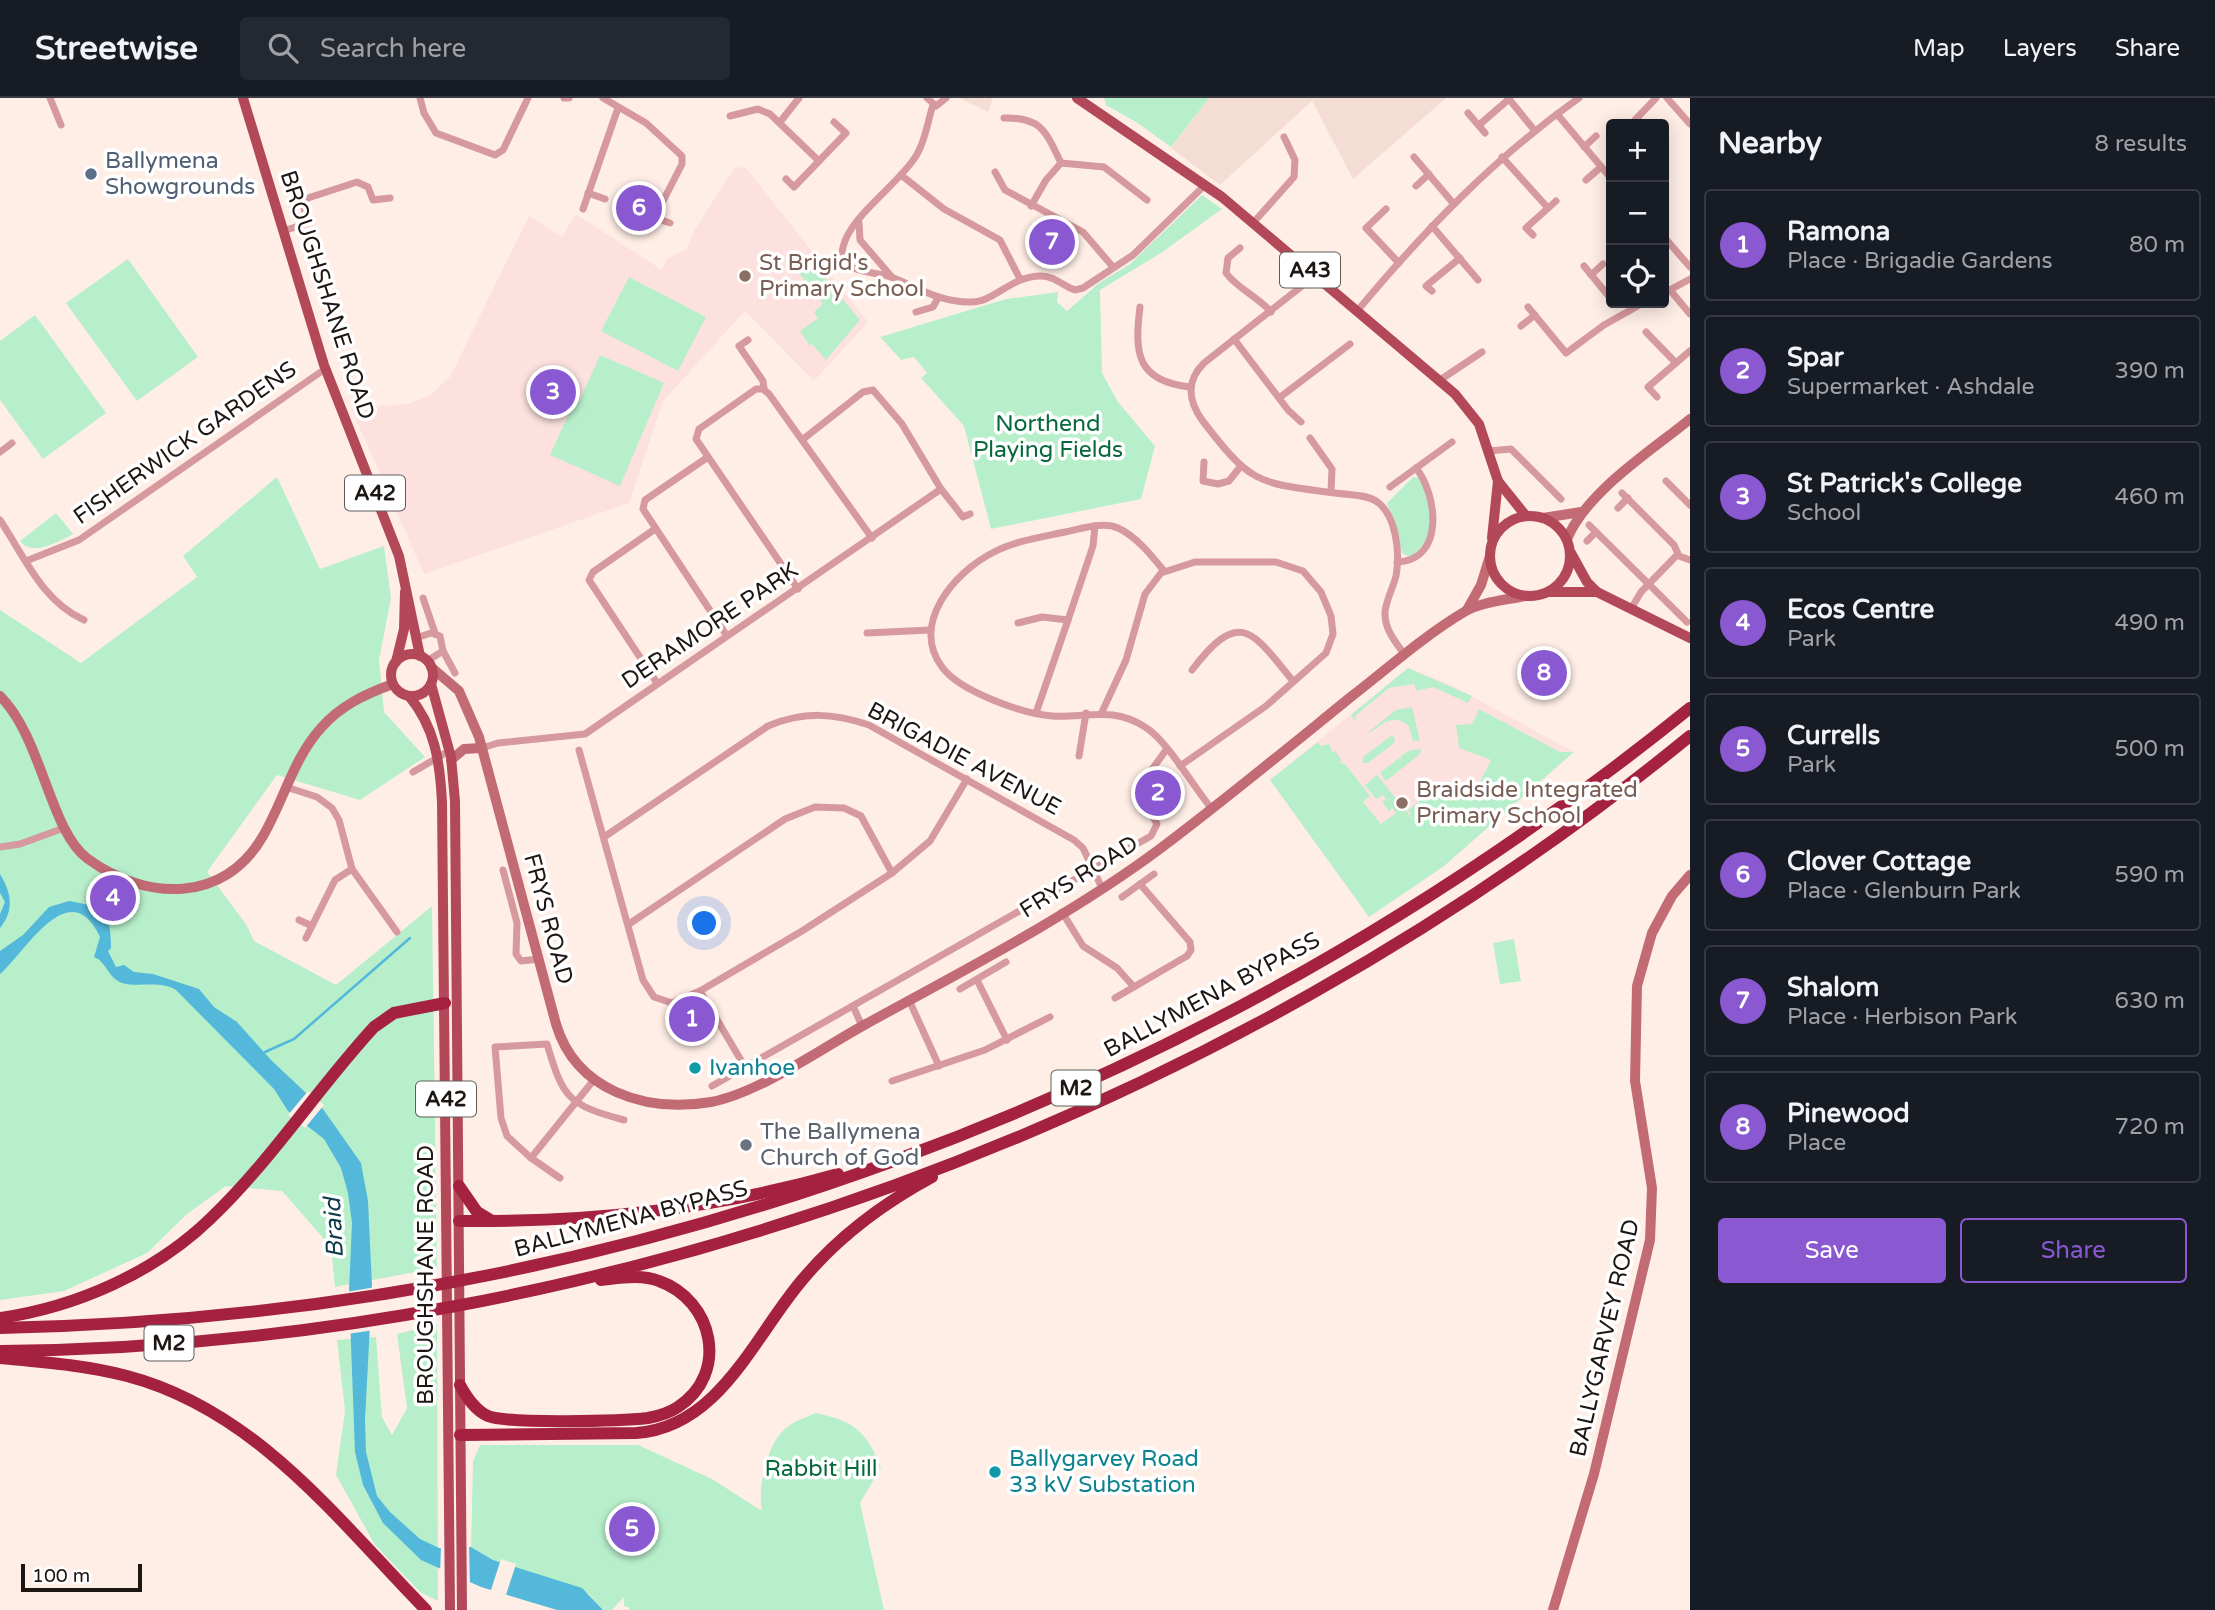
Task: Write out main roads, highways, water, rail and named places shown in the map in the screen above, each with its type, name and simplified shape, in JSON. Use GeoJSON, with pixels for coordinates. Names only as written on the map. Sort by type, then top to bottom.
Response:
{"type":"FeatureCollection","features":[{"type":"Feature","properties":{"kind":"highway","name":"BALLYMENA BYPASS"},"geometry":{"type":"LineString","coordinates":[[0,1328],[165,1322],[384,1296],[508,1273],[726,1218],[926,1151],[1117,1069],[1322,963],[1438,893],[1562,807],[1690,708]]}},
{"type":"Feature","properties":{"kind":"highway","name":"BALLYMENA BYPASS"},"geometry":{"type":"LineString","coordinates":[[0,1351],[170,1343],[338,1324],[541,1287],[655,1260],[778,1224],[975,1154],[1147,1079],[1301,999],[1487,887],[1579,823],[1690,736]]}},
{"type":"Feature","properties":{"kind":"highway"},"geometry":{"type":"LineString","coordinates":[[0,1318],[74,1301],[149,1265],[210,1219],[374,1027],[394,1013],[445,1003]]}},
{"type":"Feature","properties":{"kind":"highway"},"geometry":{"type":"LineString","coordinates":[[453,1221],[619,1217],[685,1208],[804,1183],[926,1151]]}},
{"type":"Feature","properties":{"kind":"highway"},"geometry":{"type":"LineString","coordinates":[[454,1435],[654,1432],[683,1422],[724,1386],[803,1279],[848,1233],[892,1200],[975,1154]]}},
{"type":"Feature","properties":{"kind":"highway"},"geometry":{"type":"LineString","coordinates":[[459,1186],[477,1212],[492,1221]]}},
{"type":"Feature","properties":{"kind":"highway"},"geometry":{"type":"LineString","coordinates":[[460,1385],[476,1408],[488,1416],[510,1420],[648,1418],[678,1407],[701,1383],[710,1353],[705,1320],[695,1305],[672,1286],[639,1277],[541,1287]]}},
{"type":"Feature","properties":{"kind":"highway"},"geometry":{"type":"LineString","coordinates":[[0,1358],[59,1363],[129,1376],[182,1396],[227,1421],[250,1436],[311,1487],[426,1610]]}},
{"type":"Feature","properties":{"kind":"main road","name":"BROUGHSHANE ROAD"},"geometry":{"type":"LineString","coordinates":[[243,98],[325,369],[394,538],[405,582]]}},
{"type":"Feature","properties":{"kind":"main road","name":"A43"},"geometry":{"type":"LineString","coordinates":[[1077,98],[1205,185],[1440,380],[1466,406],[1479,424],[1498,481],[1526,516]]}},
{"type":"Feature","properties":{"kind":"main road","name":"A43"},"geometry":{"type":"LineString","coordinates":[[1491,551],[1498,481]]}},
{"type":"Feature","properties":{"kind":"main road"},"geometry":{"type":"LineString","coordinates":[[1597,592],[1548,592],[1525,596],[1504,587],[1497,578],[1491,551],[1504,525],[1526,516],[1543,518],[1561,530],[1567,539],[1570,553],[1587,582],[1597,592],[1690,638]]}},
{"type":"Feature","properties":{"kind":"main road"},"geometry":{"type":"LineString","coordinates":[[1548,592],[1565,575],[1570,553]]}},
{"type":"Feature","properties":{"kind":"main road","name":"A42"},"geometry":{"type":"LineString","coordinates":[[405,582],[416,638],[432,682]]}},
{"type":"Feature","properties":{"kind":"main road","name":"A42"},"geometry":{"type":"LineString","coordinates":[[405,582],[404,629],[391,672],[393,684],[399,692],[409,696]]}},
{"type":"Feature","properties":{"kind":"main road"},"geometry":{"type":"LineString","coordinates":[[396,662],[407,655],[426,661]]}},
{"type":"Feature","properties":{"kind":"main road","name":"BROUGHSHANE ROAD"},"geometry":{"type":"LineString","coordinates":[[432,682],[450,756],[455,812],[459,1186],[447,1259],[454,1435],[449,1540],[450,1610]]}},
{"type":"Feature","properties":{"kind":"main road"},"geometry":{"type":"LineString","coordinates":[[409,696],[422,694],[432,682]]}},
{"type":"Feature","properties":{"kind":"main road","name":"BROUGHSHANE ROAD"},"geometry":{"type":"LineString","coordinates":[[409,696],[425,719],[438,756],[442,802],[445,1003],[453,1221],[459,1256],[460,1385]]}},
{"type":"Feature","properties":{"kind":"main road"},"geometry":{"type":"LineString","coordinates":[[445,1003],[458,1015]]}},
{"type":"Feature","properties":{"kind":"main road","name":"A42"},"geometry":{"type":"LineString","coordinates":[[460,1385],[454,1435],[462,1610]]}},
{"type":"Feature","properties":{"kind":"water"},"geometry":{"type":"Polygon","coordinates":[[[0,874],[10,901],[8,915],[0,928],[0,914],[5,902],[0,893],[0,874]]]}},
{"type":"Feature","properties":{"kind":"water"},"geometry":{"type":"Polygon","coordinates":[[[69,901],[90,906],[103,913],[111,936],[111,948],[108,951],[116,967],[124,965],[134,972],[153,974],[199,989],[214,1007],[237,1022],[271,1060],[323,1109],[361,1163],[368,1201],[372,1286],[365,1420],[366,1452],[377,1496],[390,1512],[420,1539],[439,1548],[471,1547],[493,1560],[582,1588],[603,1610],[557,1610],[481,1587],[421,1560],[383,1523],[363,1485],[355,1452],[349,1291],[352,1223],[341,1168],[324,1139],[288,1111],[274,1089],[176,990],[163,985],[136,985],[117,981],[94,957],[100,937],[88,919],[75,912],[62,914],[48,922],[0,974],[0,951],[23,935],[49,907],[69,901]]]}},
{"type":"Feature","properties":{"kind":"waterway"},"geometry":{"type":"LineString","coordinates":[[265,1052],[294,1039],[410,938]]}},
{"type":"Feature","properties":{"kind":"place","name":"Ballymena Showgrounds"},"geometry":{"type":"Point","coordinates":[91,174]}},
{"type":"Feature","properties":{"kind":"place","name":"Clover Cottage"},"geometry":{"type":"Point","coordinates":[639,208]}},
{"type":"Feature","properties":{"kind":"place","name":"Shalom"},"geometry":{"type":"Point","coordinates":[1052,242]}},
{"type":"Feature","properties":{"kind":"place","name":"St Brigid's Primary School"},"geometry":{"type":"Point","coordinates":[745,276]}},
{"type":"Feature","properties":{"kind":"place","name":"St Patrick's College"},"geometry":{"type":"Point","coordinates":[553,392]}},
{"type":"Feature","properties":{"kind":"place","name":"Pinewood"},"geometry":{"type":"Point","coordinates":[1544,673]}},
{"type":"Feature","properties":{"kind":"place","name":"Spar"},"geometry":{"type":"Point","coordinates":[1158,793]}},
{"type":"Feature","properties":{"kind":"place","name":"Braidside Integrated Primary School"},"geometry":{"type":"Point","coordinates":[1402,803]}},
{"type":"Feature","properties":{"kind":"place","name":"Ecos Centre"},"geometry":{"type":"Point","coordinates":[113,898]}},
{"type":"Feature","properties":{"kind":"place","name":"Ramona"},"geometry":{"type":"Point","coordinates":[692,1019]}},
{"type":"Feature","properties":{"kind":"place","name":"Ivanhoe"},"geometry":{"type":"Point","coordinates":[695,1068]}},
{"type":"Feature","properties":{"kind":"place","name":"The Ballymena Church of God"},"geometry":{"type":"Point","coordinates":[746,1145]}},
{"type":"Feature","properties":{"kind":"place","name":"Ballygarvey Road 33 kV Substation"},"geometry":{"type":"Point","coordinates":[995,1472]}},
{"type":"Feature","properties":{"kind":"place","name":"Currells"},"geometry":{"type":"Point","coordinates":[632,1529]}},
{"type":"Feature","properties":{"kind":"park label","name":"Northend Playing Fields"},"geometry":{"type":"Point","coordinates":[1048,437]}},
{"type":"Feature","properties":{"kind":"park label","name":"Rabbit Hill"},"geometry":{"type":"Point","coordinates":[821,1469]}},
{"type":"Feature","properties":{"kind":"water label","name":"Braid"},"geometry":{"type":"Point","coordinates":[334,1228]}}]}
